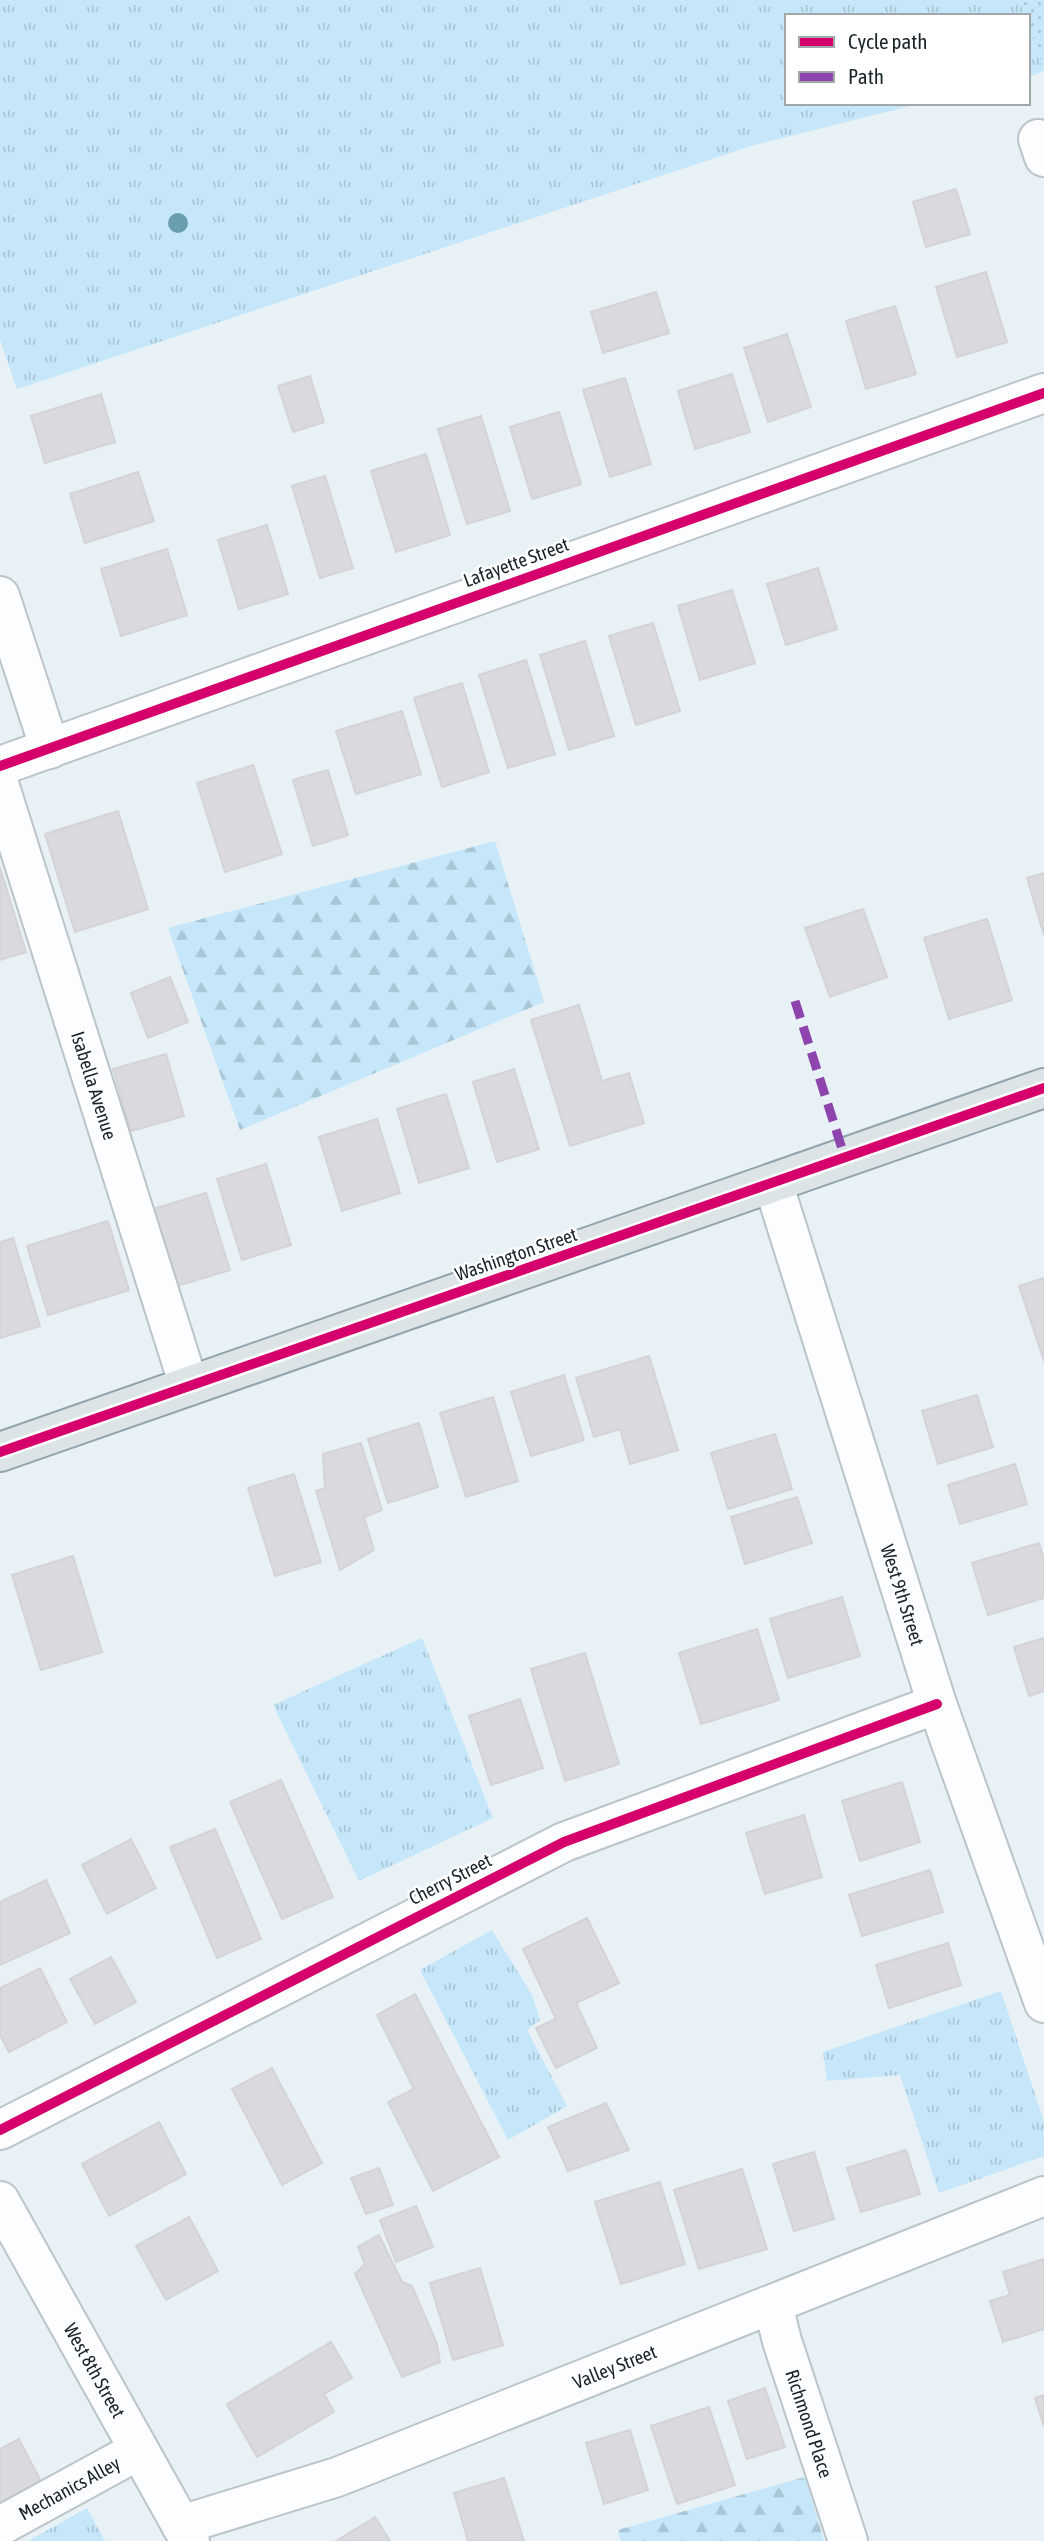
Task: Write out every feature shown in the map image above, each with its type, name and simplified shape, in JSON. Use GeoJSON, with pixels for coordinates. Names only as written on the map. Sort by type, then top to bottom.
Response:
{"type":"FeatureCollection","features":[{"type":"Feature","properties":{"kind":"main road","name":"Washington Street"},"geometry":{"type":"LineString","coordinates":[[0,1452],[1044,1088]]}},
{"type":"Feature","properties":{"kind":"street","name":"Lafayette Street"},"geometry":{"type":"LineString","coordinates":[[0,766],[1044,393]]}},
{"type":"Feature","properties":{"kind":"street"},"geometry":{"type":"LineString","coordinates":[[0,596],[50,749]]}},
{"type":"Feature","properties":{"kind":"street","name":"Isabella Avenue"},"geometry":{"type":"LineString","coordinates":[[0,787],[189,1386]]}},
{"type":"Feature","properties":{"kind":"street","name":"West 9th Street"},"geometry":{"type":"LineString","coordinates":[[773,1183],[937,1704],[1044,2003]]}},
{"type":"Feature","properties":{"kind":"street","name":"Cherry Street"},"geometry":{"type":"LineString","coordinates":[[0,2130],[564,1842],[937,1704]]}},
{"type":"Feature","properties":{"kind":"street","name":"Valley Street"},"geometry":{"type":"LineString","coordinates":[[185,2533],[337,2477],[1044,2196]]}},
{"type":"Feature","properties":{"kind":"street","name":"West 8th Street"},"geometry":{"type":"LineString","coordinates":[[0,2201],[185,2533]]}},
{"type":"Feature","properties":{"kind":"street","name":"Richmond Place"},"geometry":{"type":"LineString","coordinates":[[773,2305],[782,2341],[848,2541]]}},
{"type":"Feature","properties":{"kind":"street","name":"Mechanics Alley"},"geometry":{"type":"LineString","coordinates":[[0,2526],[139,2450]]}},
{"type":"Feature","properties":{"kind":"green space"},"geometry":{"type":"Polygon","coordinates":[[[0,0],[1021,0],[1025,14],[785,14],[785,105],[914,105],[751,146],[17,389],[0,340],[0,0]]]}},
{"type":"Feature","properties":{"kind":"green space"},"geometry":{"type":"Polygon","coordinates":[[[1021,0],[1044,0],[1044,71],[1030,28],[1030,14],[1026,14],[1021,0]]]}},
{"type":"Feature","properties":{"kind":"green space"},"geometry":{"type":"Polygon","coordinates":[[[1030,28],[1044,71],[1030,76],[1030,28]]]}},
{"type":"Feature","properties":{"kind":"green space"},"geometry":{"type":"Polygon","coordinates":[[[495,841],[544,1002],[240,1130],[168,928],[495,841]]]}},
{"type":"Feature","properties":{"kind":"green space"},"geometry":{"type":"Polygon","coordinates":[[[422,1638],[493,1818],[359,1881],[273,1705],[422,1638]]]}},
{"type":"Feature","properties":{"kind":"green space"},"geometry":{"type":"Polygon","coordinates":[[[492,1930],[532,1995],[540,2020],[527,2030],[567,2106],[508,2140],[420,1970],[492,1930]]]}},
{"type":"Feature","properties":{"kind":"green space"},"geometry":{"type":"Polygon","coordinates":[[[1001,1991],[1044,2122],[1044,2156],[939,2193],[900,2075],[827,2081],[823,2052],[1001,1991]]]}},
{"type":"Feature","properties":{"kind":"green space"},"geometry":{"type":"Polygon","coordinates":[[[805,2477],[824,2541],[621,2541],[618,2530],[805,2477]]]}},
{"type":"Feature","properties":{"kind":"green space"},"geometry":{"type":"Polygon","coordinates":[[[87,2508],[105,2541],[28,2541],[87,2508]]]}},
{"type":"Feature","properties":{"kind":"building"},"geometry":{"type":"Polygon","coordinates":[[[956,189],[970,234],[926,247],[913,202],[956,189]]]}},
{"type":"Feature","properties":{"kind":"building"},"geometry":{"type":"Polygon","coordinates":[[[986,272],[1007,342],[957,357],[936,287],[986,272]]]}},
{"type":"Feature","properties":{"kind":"building"},"geometry":{"type":"Polygon","coordinates":[[[656,292],[669,333],[603,353],[591,312],[656,292]]]}},
{"type":"Feature","properties":{"kind":"building"},"geometry":{"type":"Polygon","coordinates":[[[895,306],[916,374],[866,389],[846,321],[895,306]]]}},
{"type":"Feature","properties":{"kind":"building"},"geometry":{"type":"Polygon","coordinates":[[[787,334],[811,407],[768,422],[744,348],[787,334]]]}},
{"type":"Feature","properties":{"kind":"building"},"geometry":{"type":"Polygon","coordinates":[[[732,374],[750,432],[695,449],[678,391],[732,374]]]}},
{"type":"Feature","properties":{"kind":"building"},"geometry":{"type":"Polygon","coordinates":[[[310,376],[324,422],[293,432],[278,386],[310,376]]]}},
{"type":"Feature","properties":{"kind":"building"},"geometry":{"type":"Polygon","coordinates":[[[625,378],[651,464],[610,477],[583,390],[625,378]]]}},
{"type":"Feature","properties":{"kind":"building"},"geometry":{"type":"Polygon","coordinates":[[[101,394],[115,442],[45,463],[31,416],[101,394]]]}},
{"type":"Feature","properties":{"kind":"building"},"geometry":{"type":"Polygon","coordinates":[[[559,412],[581,484],[532,499],[510,427],[559,412]]]}},
{"type":"Feature","properties":{"kind":"building"},"geometry":{"type":"Polygon","coordinates":[[[481,416],[510,511],[467,524],[438,429],[481,416]]]}},
{"type":"Feature","properties":{"kind":"building"},"geometry":{"type":"Polygon","coordinates":[[[426,454],[450,535],[396,552],[371,471],[426,454]]]}},
{"type":"Feature","properties":{"kind":"building"},"geometry":{"type":"Polygon","coordinates":[[[138,472],[154,521],[85,543],[70,494],[138,472]]]}},
{"type":"Feature","properties":{"kind":"building"},"geometry":{"type":"Polygon","coordinates":[[[325,476],[353,568],[320,578],[292,486],[325,476]]]}},
{"type":"Feature","properties":{"kind":"building"},"geometry":{"type":"Polygon","coordinates":[[[267,525],[288,594],[239,609],[218,540],[267,525]]]}},
{"type":"Feature","properties":{"kind":"building"},"geometry":{"type":"Polygon","coordinates":[[[167,549],[187,615],[121,636],[101,569],[167,549]]]}},
{"type":"Feature","properties":{"kind":"building"},"geometry":{"type":"Polygon","coordinates":[[[818,568],[837,629],[786,645],[767,584],[818,568]]]}},
{"type":"Feature","properties":{"kind":"building"},"geometry":{"type":"Polygon","coordinates":[[[732,590],[755,663],[700,680],[678,606],[732,590]]]}},
{"type":"Feature","properties":{"kind":"building"},"geometry":{"type":"Polygon","coordinates":[[[653,623],[680,711],[636,725],[609,636],[653,623]]]}},
{"type":"Feature","properties":{"kind":"building"},"geometry":{"type":"Polygon","coordinates":[[[585,641],[614,736],[569,750],[540,655],[585,641]]]}},
{"type":"Feature","properties":{"kind":"building"},"geometry":{"type":"Polygon","coordinates":[[[526,660],[555,754],[508,768],[479,675],[526,660]]]}},
{"type":"Feature","properties":{"kind":"building"},"geometry":{"type":"Polygon","coordinates":[[[462,683],[489,772],[442,787],[414,698],[462,683]]]}},
{"type":"Feature","properties":{"kind":"building"},"geometry":{"type":"Polygon","coordinates":[[[402,711],[421,774],[356,794],[336,731],[402,711]]]}},
{"type":"Feature","properties":{"kind":"building"},"geometry":{"type":"Polygon","coordinates":[[[253,765],[282,854],[225,872],[197,783],[253,765]]]}},
{"type":"Feature","properties":{"kind":"building"},"geometry":{"type":"Polygon","coordinates":[[[328,770],[348,835],[313,846],[293,780],[328,770]]]}},
{"type":"Feature","properties":{"kind":"building"},"geometry":{"type":"Polygon","coordinates":[[[118,811],[148,909],[75,932],[45,834],[118,811]]]}},
{"type":"Feature","properties":{"kind":"building"},"geometry":{"type":"Polygon","coordinates":[[[0,868],[26,952],[0,960],[0,868]]]}},
{"type":"Feature","properties":{"kind":"building"},"geometry":{"type":"Polygon","coordinates":[[[1044,873],[1044,935],[1027,878],[1044,873]]]}},
{"type":"Feature","properties":{"kind":"building"},"geometry":{"type":"Polygon","coordinates":[[[863,909],[887,977],[830,997],[805,928],[863,909]]]}},
{"type":"Feature","properties":{"kind":"building"},"geometry":{"type":"Polygon","coordinates":[[[987,919],[1012,1000],[949,1019],[924,938],[987,919]]]}},
{"type":"Feature","properties":{"kind":"building"},"geometry":{"type":"Polygon","coordinates":[[[170,977],[188,1022],[148,1038],[131,993],[170,977]]]}},
{"type":"Feature","properties":{"kind":"building"},"geometry":{"type":"Polygon","coordinates":[[[579,1005],[602,1081],[629,1073],[644,1123],[570,1146],[531,1020],[579,1005]]]}},
{"type":"Feature","properties":{"kind":"building"},"geometry":{"type":"Polygon","coordinates":[[[166,1054],[184,1116],[131,1131],[113,1069],[166,1054]]]}},
{"type":"Feature","properties":{"kind":"building"},"geometry":{"type":"Polygon","coordinates":[[[514,1069],[539,1149],[497,1162],[473,1082],[514,1069]]]}},
{"type":"Feature","properties":{"kind":"building"},"geometry":{"type":"Polygon","coordinates":[[[446,1094],[469,1168],[419,1183],[397,1109],[446,1094]]]}},
{"type":"Feature","properties":{"kind":"building"},"geometry":{"type":"Polygon","coordinates":[[[377,1119],[400,1193],[342,1211],[319,1137],[377,1119]]]}},
{"type":"Feature","properties":{"kind":"building"},"geometry":{"type":"Polygon","coordinates":[[[266,1164],[291,1245],[242,1260],[217,1179],[266,1164]]]}},
{"type":"Feature","properties":{"kind":"building"},"geometry":{"type":"Polygon","coordinates":[[[206,1193],[230,1270],[177,1286],[153,1209],[206,1193]]]}},
{"type":"Feature","properties":{"kind":"building"},"geometry":{"type":"Polygon","coordinates":[[[108,1221],[129,1290],[48,1315],[27,1246],[108,1221]]]}},
{"type":"Feature","properties":{"kind":"building"},"geometry":{"type":"Polygon","coordinates":[[[13,1238],[40,1326],[0,1338],[0,1242],[13,1238]]]}},
{"type":"Feature","properties":{"kind":"building"},"geometry":{"type":"Polygon","coordinates":[[[1044,1278],[1044,1361],[1019,1286],[1044,1278]]]}},
{"type":"Feature","properties":{"kind":"building"},"geometry":{"type":"Polygon","coordinates":[[[649,1356],[678,1450],[630,1464],[620,1429],[594,1437],[576,1378],[649,1356]]]}},
{"type":"Feature","properties":{"kind":"building"},"geometry":{"type":"Polygon","coordinates":[[[564,1375],[584,1440],[531,1456],[511,1392],[564,1375]]]}},
{"type":"Feature","properties":{"kind":"building"},"geometry":{"type":"Polygon","coordinates":[[[977,1395],[993,1447],[938,1464],[922,1411],[977,1395]]]}},
{"type":"Feature","properties":{"kind":"building"},"geometry":{"type":"Polygon","coordinates":[[[493,1397],[518,1481],[466,1497],[440,1413],[493,1397]]]}},
{"type":"Feature","properties":{"kind":"building"},"geometry":{"type":"Polygon","coordinates":[[[419,1423],[438,1487],[388,1503],[368,1439],[419,1423]]]}},
{"type":"Feature","properties":{"kind":"building"},"geometry":{"type":"Polygon","coordinates":[[[775,1434],[792,1489],[728,1509],[711,1453],[775,1434]]]}},
{"type":"Feature","properties":{"kind":"building"},"geometry":{"type":"Polygon","coordinates":[[[361,1443],[382,1510],[364,1517],[374,1550],[340,1570],[316,1491],[325,1488],[323,1454],[361,1443]]]}},
{"type":"Feature","properties":{"kind":"building"},"geometry":{"type":"Polygon","coordinates":[[[1015,1464],[1027,1504],[960,1524],[948,1485],[1015,1464]]]}},
{"type":"Feature","properties":{"kind":"building"},"geometry":{"type":"Polygon","coordinates":[[[294,1474],[321,1562],[275,1576],[248,1488],[294,1474]]]}},
{"type":"Feature","properties":{"kind":"building"},"geometry":{"type":"Polygon","coordinates":[[[797,1497],[812,1543],[745,1564],[731,1517],[797,1497]]]}},
{"type":"Feature","properties":{"kind":"building"},"geometry":{"type":"Polygon","coordinates":[[[1039,1543],[1044,1559],[1044,1598],[988,1615],[972,1563],[1039,1543]]]}},
{"type":"Feature","properties":{"kind":"building"},"geometry":{"type":"Polygon","coordinates":[[[73,1556],[102,1652],[41,1670],[12,1575],[73,1556]]]}},
{"type":"Feature","properties":{"kind":"building"},"geometry":{"type":"Polygon","coordinates":[[[842,1597],[860,1656],[788,1678],[770,1619],[842,1597]]]}},
{"type":"Feature","properties":{"kind":"building"},"geometry":{"type":"Polygon","coordinates":[[[757,1629],[779,1700],[701,1724],[679,1653],[757,1629]]]}},
{"type":"Feature","properties":{"kind":"building"},"geometry":{"type":"Polygon","coordinates":[[[1044,1638],[1044,1691],[1029,1696],[1014,1647],[1044,1638]]]}},
{"type":"Feature","properties":{"kind":"building"},"geometry":{"type":"Polygon","coordinates":[[[585,1653],[619,1764],[565,1781],[531,1669],[585,1653]]]}},
{"type":"Feature","properties":{"kind":"building"},"geometry":{"type":"Polygon","coordinates":[[[520,1699],[543,1768],[491,1785],[469,1716],[520,1699]]]}},
{"type":"Feature","properties":{"kind":"building"},"geometry":{"type":"Polygon","coordinates":[[[281,1780],[333,1897],[282,1919],[230,1802],[281,1780]]]}},
{"type":"Feature","properties":{"kind":"building"},"geometry":{"type":"Polygon","coordinates":[[[902,1782],[920,1842],[860,1861],[842,1801],[902,1782]]]}},
{"type":"Feature","properties":{"kind":"building"},"geometry":{"type":"Polygon","coordinates":[[[804,1815],[822,1877],[765,1894],[746,1833],[804,1815]]]}},
{"type":"Feature","properties":{"kind":"building"},"geometry":{"type":"Polygon","coordinates":[[[215,1829],[261,1939],[217,1958],[170,1847],[215,1829]]]}},
{"type":"Feature","properties":{"kind":"building"},"geometry":{"type":"Polygon","coordinates":[[[131,1839],[156,1888],[107,1914],[82,1865],[131,1839]]]}},
{"type":"Feature","properties":{"kind":"building"},"geometry":{"type":"Polygon","coordinates":[[[930,1870],[943,1912],[862,1936],[849,1895],[930,1870]]]}},
{"type":"Feature","properties":{"kind":"building"},"geometry":{"type":"Polygon","coordinates":[[[46,1880],[70,1933],[0,1965],[0,1902],[46,1880]]]}},
{"type":"Feature","properties":{"kind":"building"},"geometry":{"type":"Polygon","coordinates":[[[587,1918],[619,1983],[576,2003],[597,2048],[556,2068],[536,2028],[556,2019],[523,1949],[587,1918]]]}},
{"type":"Feature","properties":{"kind":"building"},"geometry":{"type":"Polygon","coordinates":[[[948,1943],[961,1985],[889,2008],[876,1965],[948,1943]]]}},
{"type":"Feature","properties":{"kind":"building"},"geometry":{"type":"Polygon","coordinates":[[[111,1957],[136,2002],[95,2024],[70,1979],[111,1957]]]}},
{"type":"Feature","properties":{"kind":"building"},"geometry":{"type":"Polygon","coordinates":[[[40,1968],[67,2022],[9,2052],[0,2035],[0,1988],[40,1968]]]}},
{"type":"Feature","properties":{"kind":"building"},"geometry":{"type":"Polygon","coordinates":[[[415,1994],[499,2157],[433,2191],[388,2102],[414,2089],[377,2015],[415,1994]]]}},
{"type":"Feature","properties":{"kind":"building"},"geometry":{"type":"Polygon","coordinates":[[[272,2068],[322,2163],[282,2185],[232,2089],[272,2068]]]}},
{"type":"Feature","properties":{"kind":"building"},"geometry":{"type":"Polygon","coordinates":[[[606,2103],[629,2150],[568,2171],[548,2127],[606,2103]]]}},
{"type":"Feature","properties":{"kind":"building"},"geometry":{"type":"Polygon","coordinates":[[[159,2122],[186,2174],[109,2216],[82,2164],[159,2122]]]}},
{"type":"Feature","properties":{"kind":"building"},"geometry":{"type":"Polygon","coordinates":[[[906,2150],[920,2194],[861,2212],[847,2168],[906,2150]]]}},
{"type":"Feature","properties":{"kind":"building"},"geometry":{"type":"Polygon","coordinates":[[[814,2152],[834,2219],[794,2231],[773,2164],[814,2152]]]}},
{"type":"Feature","properties":{"kind":"building"},"geometry":{"type":"Polygon","coordinates":[[[379,2168],[393,2205],[366,2214],[351,2178],[379,2168]]]}},
{"type":"Feature","properties":{"kind":"building"},"geometry":{"type":"Polygon","coordinates":[[[742,2169],[767,2249],[699,2269],[674,2190],[742,2169]]]}},
{"type":"Feature","properties":{"kind":"building"},"geometry":{"type":"Polygon","coordinates":[[[660,2182],[685,2264],[621,2284],[595,2202],[660,2182]]]}},
{"type":"Feature","properties":{"kind":"building"},"geometry":{"type":"Polygon","coordinates":[[[416,2206],[433,2247],[396,2262],[380,2220],[416,2206]]]}},
{"type":"Feature","properties":{"kind":"building"},"geometry":{"type":"Polygon","coordinates":[[[189,2217],[218,2271],[166,2300],[136,2246],[189,2217]]]}},
{"type":"Feature","properties":{"kind":"building"},"geometry":{"type":"Polygon","coordinates":[[[379,2235],[402,2282],[412,2286],[437,2344],[440,2362],[402,2377],[355,2274],[365,2264],[358,2247],[379,2235]]]}},
{"type":"Feature","properties":{"kind":"building"},"geometry":{"type":"Polygon","coordinates":[[[1044,2259],[1044,2329],[1003,2342],[990,2301],[1010,2295],[1003,2272],[1044,2259]]]}},
{"type":"Feature","properties":{"kind":"building"},"geometry":{"type":"Polygon","coordinates":[[[480,2268],[503,2345],[453,2360],[430,2283],[480,2268]]]}},
{"type":"Feature","properties":{"kind":"building"},"geometry":{"type":"Polygon","coordinates":[[[331,2342],[352,2378],[324,2394],[334,2412],[257,2457],[227,2404],[331,2342]]]}},
{"type":"Feature","properties":{"kind":"building"},"geometry":{"type":"Polygon","coordinates":[[[765,2388],[785,2447],[747,2459],[728,2401],[765,2388]]]}},
{"type":"Feature","properties":{"kind":"building"},"geometry":{"type":"Polygon","coordinates":[[[1044,2395],[1044,2427],[1035,2398],[1044,2395]]]}},
{"type":"Feature","properties":{"kind":"building"},"geometry":{"type":"Polygon","coordinates":[[[709,2407],[735,2485],[677,2504],[651,2426],[709,2407]]]}},
{"type":"Feature","properties":{"kind":"building"},"geometry":{"type":"Polygon","coordinates":[[[630,2430],[648,2490],[604,2504],[586,2443],[630,2430]]]}},
{"type":"Feature","properties":{"kind":"building"},"geometry":{"type":"Polygon","coordinates":[[[19,2439],[47,2493],[0,2517],[0,2449],[19,2439]]]}},
{"type":"Feature","properties":{"kind":"building"},"geometry":{"type":"Polygon","coordinates":[[[504,2478],[524,2541],[468,2541],[454,2493],[504,2478]]]}},
{"type":"Feature","properties":{"kind":"building"},"geometry":{"type":"Polygon","coordinates":[[[375,2517],[390,2541],[336,2541],[375,2517]]]}},
{"type":"Feature","properties":{"kind":"marked path"},"geometry":{"type":"LineString","coordinates":[[795,1001],[845,1158]]}},
{"type":"Feature","properties":{"kind":"cycle path"},"geometry":{"type":"LineString","coordinates":[[0,766],[1044,393]]}},
{"type":"Feature","properties":{"kind":"cycle path"},"geometry":{"type":"LineString","coordinates":[[0,1452],[1044,1088]]}},
{"type":"Feature","properties":{"kind":"cycle path"},"geometry":{"type":"LineString","coordinates":[[0,2130],[564,1842],[937,1704]]}}]}
